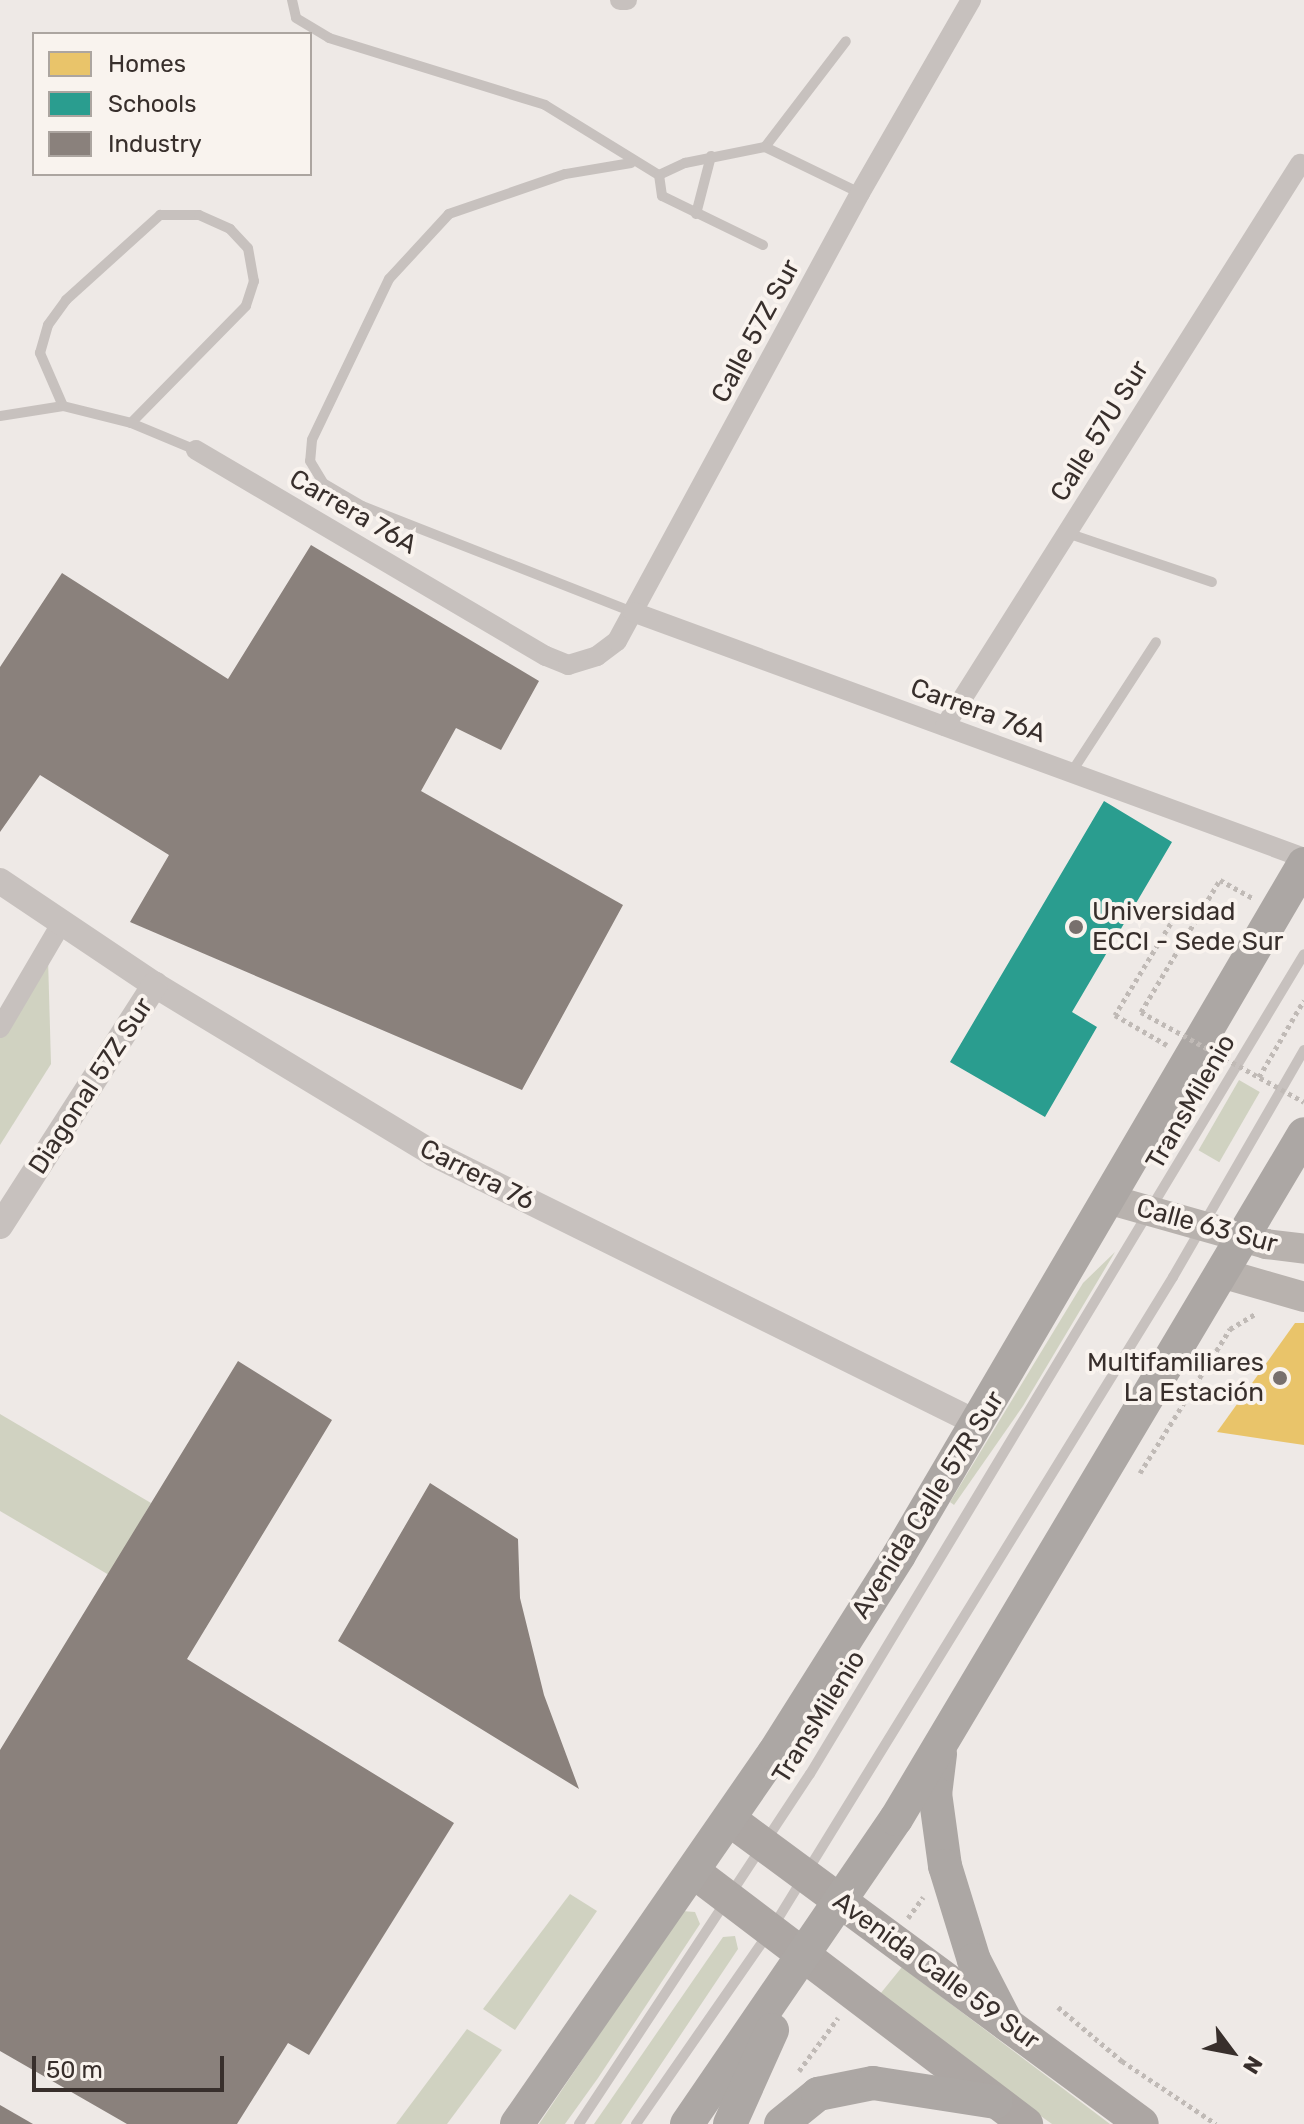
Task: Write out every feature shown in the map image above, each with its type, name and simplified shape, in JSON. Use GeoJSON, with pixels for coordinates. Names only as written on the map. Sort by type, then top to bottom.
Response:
{"type":"FeatureCollection","features":[{"type":"Feature","properties":{"kind":"highway","name":"Avenida Calle 57R Sur"},"geometry":{"type":"LineString","coordinates":[[517,2124],[729,1819],[979,1424],[1304,864]]}},
{"type":"Feature","properties":{"kind":"highway"},"geometry":{"type":"LineString","coordinates":[[687,2124],[842,1902],[1304,1134]]}},
{"type":"Feature","properties":{"kind":"highway"},"geometry":{"type":"LineString","coordinates":[[1304,1144],[1304,1170]]}},
{"type":"Feature","properties":{"kind":"highway"},"geometry":{"type":"LineString","coordinates":[[941,1742],[935,1793],[945,1866],[974,1960],[1007,2024]]}},
{"type":"Feature","properties":{"kind":"highway"},"geometry":{"type":"LineString","coordinates":[[730,2124],[805,1956]]}},
{"type":"Feature","properties":{"kind":"highway"},"geometry":{"type":"LineString","coordinates":[[781,2124],[818,2094],[873,2083],[996,2102]]}},
{"type":"Feature","properties":{"kind":"main road","name":"Calle 63 Sur"},"geometry":{"type":"LineString","coordinates":[[1111,1200],[1304,1249]]}},
{"type":"Feature","properties":{"kind":"main road","name":"Calle 63 Sur"},"geometry":{"type":"LineString","coordinates":[[1221,1273],[1304,1297]]}},
{"type":"Feature","properties":{"kind":"main road","name":"Avenida Calle 59 Sur"},"geometry":{"type":"LineString","coordinates":[[729,1819],[1142,2124]]}},
{"type":"Feature","properties":{"kind":"main road"},"geometry":{"type":"LineString","coordinates":[[694,1872],[1026,2124]]}},
{"type":"Feature","properties":{"kind":"street","name":"Calle 57Z Sur"},"geometry":{"type":"LineString","coordinates":[[568,665],[597,656],[617,641],[860,193],[971,0]]}},
{"type":"Feature","properties":{"kind":"street","name":"Calle 57U Sur"},"geometry":{"type":"LineString","coordinates":[[945,726],[1300,164]]}},
{"type":"Feature","properties":{"kind":"street","name":"Carrera 76A"},"geometry":{"type":"LineString","coordinates":[[196,450],[568,665]]}},
{"type":"Feature","properties":{"kind":"street","name":"Carrera 76A"},"geometry":{"type":"LineString","coordinates":[[633,612],[1304,858]]}},
{"type":"Feature","properties":{"kind":"street","name":"Carrera 76"},"geometry":{"type":"LineString","coordinates":[[0,881],[155,985],[434,1154],[979,1424]]}},
{"type":"Feature","properties":{"kind":"street"},"geometry":{"type":"LineString","coordinates":[[0,1028],[61,924]]}},
{"type":"Feature","properties":{"kind":"street","name":"Diagonal 57Z Sur"},"geometry":{"type":"LineString","coordinates":[[0,1226],[155,985]]}},
{"type":"Feature","properties":{"kind":"lane"},"geometry":{"type":"LineString","coordinates":[[292,0],[296,18],[329,38],[545,105],[631,163],[659,175],[711,156],[765,147],[860,193]]}},
{"type":"Feature","properties":{"kind":"lane"},"geometry":{"type":"LineString","coordinates":[[765,147],[846,41]]}},
{"type":"Feature","properties":{"kind":"lane"},"geometry":{"type":"LineString","coordinates":[[696,214],[711,156]]}},
{"type":"Feature","properties":{"kind":"lane"},"geometry":{"type":"LineString","coordinates":[[631,163],[565,174],[449,214],[389,279],[312,440],[310,461],[323,483],[362,506],[633,612]]}},
{"type":"Feature","properties":{"kind":"lane"},"geometry":{"type":"LineString","coordinates":[[659,175],[657,188],[662,196],[763,245]]}},
{"type":"Feature","properties":{"kind":"lane"},"geometry":{"type":"LineString","coordinates":[[63,406],[40,353],[48,325],[66,300],[160,215],[199,215],[230,229],[248,248],[254,281],[246,306],[131,423]]}},
{"type":"Feature","properties":{"kind":"lane"},"geometry":{"type":"LineString","coordinates":[[0,416],[63,406],[131,423],[196,450]]}},
{"type":"Feature","properties":{"kind":"lane"},"geometry":{"type":"LineString","coordinates":[[1067,533],[1212,582]]}},
{"type":"Feature","properties":{"kind":"lane"},"geometry":{"type":"LineString","coordinates":[[1071,773],[1156,642]]}},
{"type":"Feature","properties":{"kind":"lane","name":"TransMilenio"},"geometry":{"type":"LineString","coordinates":[[579,2124],[765,1846],[1153,1211],[1304,954]]}},
{"type":"Feature","properties":{"kind":"lane"},"geometry":{"type":"LineString","coordinates":[[636,2124],[771,1930],[1203,1224],[1304,1050]]}},
{"type":"Feature","properties":{"kind":"path"},"geometry":{"type":"LineString","coordinates":[[1220,880],[1141,1012],[1304,1102]]}},
{"type":"Feature","properties":{"kind":"path"},"geometry":{"type":"LineString","coordinates":[[1192,1059],[1115,1015],[1183,903],[1200,913]]}},
{"type":"Feature","properties":{"kind":"path"},"geometry":{"type":"LineString","coordinates":[[1259,1077],[1304,1000]]}},
{"type":"Feature","properties":{"kind":"path"},"geometry":{"type":"LineString","coordinates":[[1133,1483],[1230,1329],[1257,1313]]}},
{"type":"Feature","properties":{"kind":"path"},"geometry":{"type":"LineString","coordinates":[[1058,2007],[1122,2061],[1216,2124]]}},
{"type":"Feature","properties":{"kind":"green space"},"geometry":{"type":"Polygon","coordinates":[[[48,958],[51,1064],[0,1145],[0,1038],[48,958]]]}},
{"type":"Feature","properties":{"kind":"green space"},"geometry":{"type":"Polygon","coordinates":[[[1239,1080],[1260,1092],[1219,1162],[1198,1150],[1239,1080]]]}},
{"type":"Feature","properties":{"kind":"green space"},"geometry":{"type":"Polygon","coordinates":[[[1115,1252],[1023,1406],[954,1505],[950,1502],[1083,1283],[1115,1252]]]}},
{"type":"Feature","properties":{"kind":"green space"},"geometry":{"type":"Polygon","coordinates":[[[0,1414],[151,1503],[109,1575],[0,1511],[0,1414]]]}},
{"type":"Feature","properties":{"kind":"green space"},"geometry":{"type":"Polygon","coordinates":[[[570,1894],[597,1911],[515,2030],[483,2009],[570,1894]]]}},
{"type":"Feature","properties":{"kind":"green space"},"geometry":{"type":"Polygon","coordinates":[[[682,1911],[695,1912],[700,1924],[598,2078],[565,2124],[539,2124],[682,1911]]]}},
{"type":"Feature","properties":{"kind":"green space"},"geometry":{"type":"Polygon","coordinates":[[[735,1936],[738,1949],[621,2124],[594,2124],[723,1937],[735,1936]]]}},
{"type":"Feature","properties":{"kind":"green space"},"geometry":{"type":"Polygon","coordinates":[[[902,1967],[1110,2124],[1052,2124],[876,1999],[902,1967]]]}},
{"type":"Feature","properties":{"kind":"green space"},"geometry":{"type":"Polygon","coordinates":[[[467,2029],[502,2050],[447,2124],[396,2124],[467,2029]]]}},
{"type":"Feature","properties":{"kind":"building: Homes","name":"Multifamiliares La Estación"},"geometry":{"type":"Polygon","coordinates":[[[1295,1323],[1304,1323],[1304,1445],[1217,1432],[1295,1323]]]}},
{"type":"Feature","properties":{"kind":"building: Schools","name":"Universidad ECCI - Sede Sur"},"geometry":{"type":"Polygon","coordinates":[[[1104,801],[1172,842],[1072,1012],[1097,1027],[1045,1117],[950,1062],[1104,801]]]}},
{"type":"Feature","properties":{"kind":"building: Industry"},"geometry":{"type":"Polygon","coordinates":[[[311,545],[539,681],[501,750],[456,728],[421,791],[623,905],[522,1090],[130,922],[169,855],[40,775],[0,832],[0,667],[62,573],[228,679],[311,545]]]}},
{"type":"Feature","properties":{"kind":"building: Industry"},"geometry":{"type":"Polygon","coordinates":[[[238,1361],[332,1420],[187,1659],[454,1823],[309,2055],[288,2043],[237,2124],[127,2124],[0,2051],[0,1750],[238,1361]]]}},
{"type":"Feature","properties":{"kind":"building: Industry"},"geometry":{"type":"Polygon","coordinates":[[[430,1483],[518,1539],[520,1598],[544,1695],[579,1789],[338,1641],[430,1483]]]}},
{"type":"Feature","properties":{"kind":"building: Industry"},"geometry":{"type":"Polygon","coordinates":[[[0,2105],[33,2124],[0,2124],[0,2105]]]}},
{"type":"Feature","properties":{"kind":"place","name":"Universidad ECCI - Sede Sur"},"geometry":{"type":"Point","coordinates":[1076,927]}},
{"type":"Feature","properties":{"kind":"place","name":"Multifamiliares La Estación"},"geometry":{"type":"Point","coordinates":[1280,1378]}}]}
